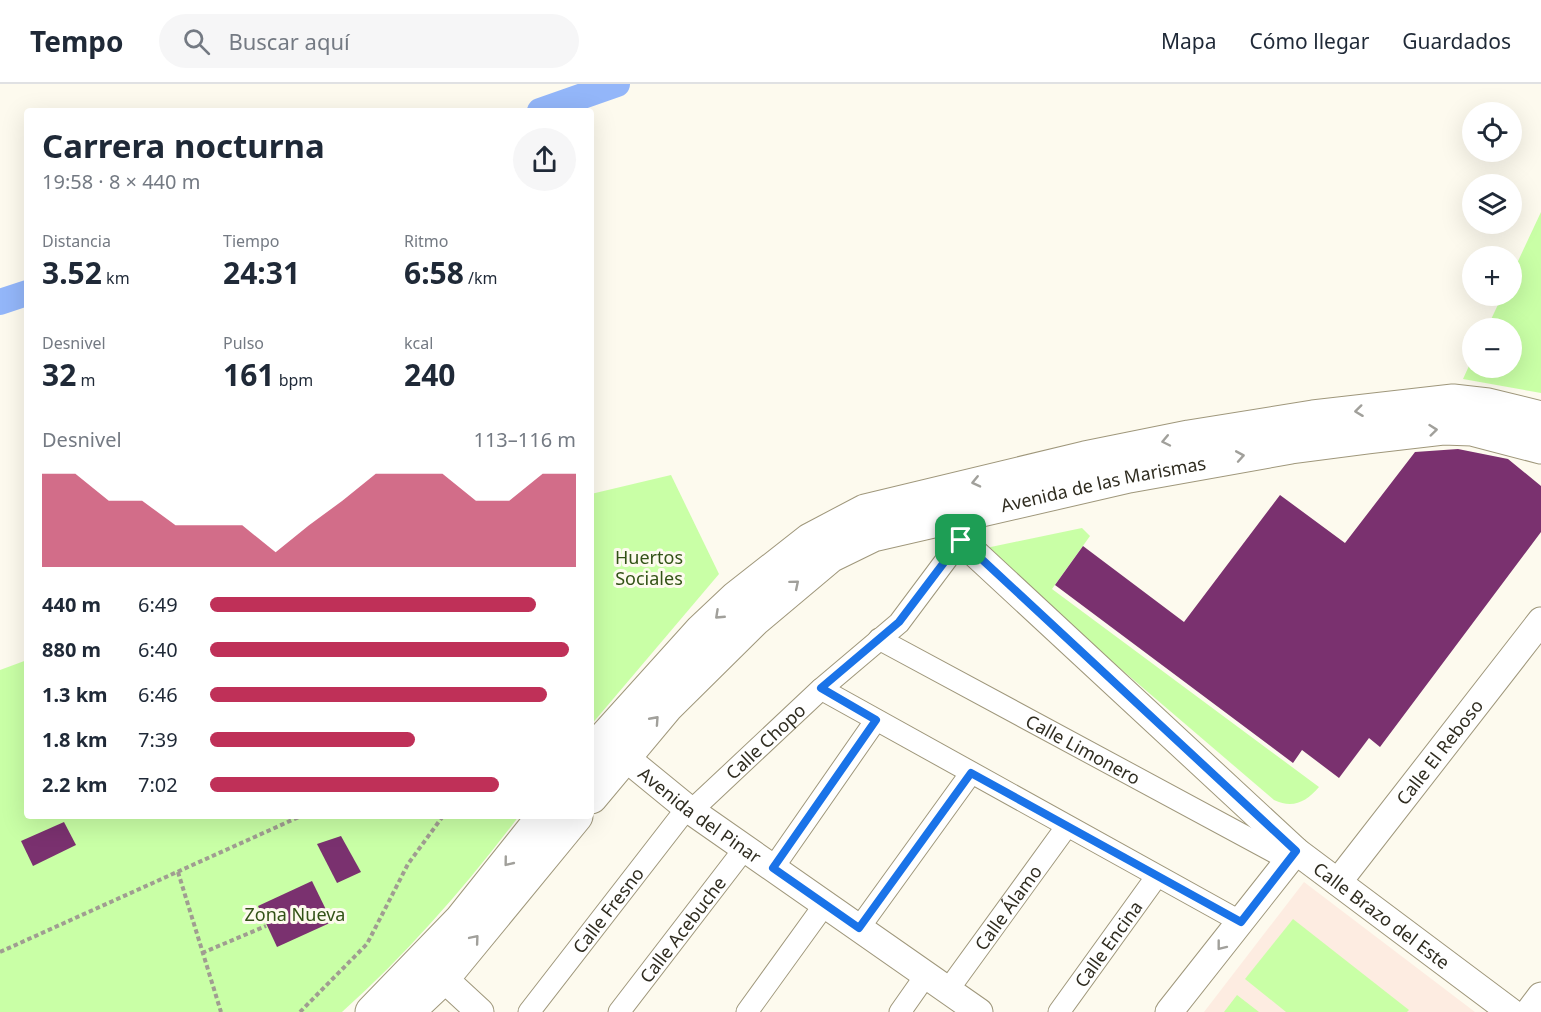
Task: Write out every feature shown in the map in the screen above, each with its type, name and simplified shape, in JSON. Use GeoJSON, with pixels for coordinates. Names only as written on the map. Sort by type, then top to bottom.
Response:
{"type":"FeatureCollection","features":[{"type":"Feature","properties":{"kind":"street","name":"Avenida de las Marismas"},"geometry":{"type":"LineString","coordinates":[[594,787],[606,749],[701,631],[736,598],[810,540],[849,517],[894,502],[1085,458],[1189,436],[1313,417],[1453,401],[1488,405],[1541,418]]}},
{"type":"Feature","properties":{"kind":"street","name":"Avenida de las Marismas"},"geometry":{"type":"LineString","coordinates":[[606,749],[694,678],[783,593],[815,567],[846,547],[873,535],[950,530],[1130,476],[1291,447],[1443,428],[1472,429],[1541,447]]}},
{"type":"Feature","properties":{"kind":"street","name":"Calle Chopo"},"geometry":{"type":"LineString","coordinates":[[689,809],[909,610],[950,530]]}},
{"type":"Feature","properties":{"kind":"street","name":"Calle Brazo del Este"},"geometry":{"type":"LineString","coordinates":[[950,530],[1293,855],[1338,882],[1511,1012]]}},
{"type":"Feature","properties":{"kind":"street","name":"Calle El Reboso"},"geometry":{"type":"LineString","coordinates":[[1338,882],[1541,621]]}},
{"type":"Feature","properties":{"kind":"street","name":"Calle Limonero"},"geometry":{"type":"LineString","coordinates":[[879,639],[1293,855]]}},
{"type":"Feature","properties":{"kind":"street"},"geometry":{"type":"LineString","coordinates":[[821,688],[1241,922]]}},
{"type":"Feature","properties":{"kind":"street"},"geometry":{"type":"LineString","coordinates":[[773,868],[876,720]]}},
{"type":"Feature","properties":{"kind":"street","name":"Avenida del Pinar"},"geometry":{"type":"LineString","coordinates":[[606,749],[979,1012]]}},
{"type":"Feature","properties":{"kind":"street"},"geometry":{"type":"LineString","coordinates":[[859,928],[971,773]]}},
{"type":"Feature","properties":{"kind":"street","name":"Calle Fresno"},"geometry":{"type":"LineString","coordinates":[[529,1012],[689,809]]}},
{"type":"Feature","properties":{"kind":"street"},"geometry":{"type":"LineString","coordinates":[[407,1012],[461,920],[542,819]]}},
{"type":"Feature","properties":{"kind":"street"},"geometry":{"type":"LineString","coordinates":[[372,1012],[434,969],[573,819]]}},
{"type":"Feature","properties":{"kind":"street","name":"Calle Álamo"},"geometry":{"type":"LineString","coordinates":[[948,990],[1067,826]]}},
{"type":"Feature","properties":{"kind":"street","name":"Calle Acebuche"},"geometry":{"type":"LineString","coordinates":[[619,1012],[745,848]]}},
{"type":"Feature","properties":{"kind":"street"},"geometry":{"type":"LineString","coordinates":[[1169,1012],[1293,855]]}},
{"type":"Feature","properties":{"kind":"street","name":"Calle Encina"},"geometry":{"type":"LineString","coordinates":[[1059,1012],[1157,876]]}},
{"type":"Feature","properties":{"kind":"street"},"geometry":{"type":"LineString","coordinates":[[747,1012],[825,904]]}},
{"type":"Feature","properties":{"kind":"street"},"geometry":{"type":"LineString","coordinates":[[434,969],[480,1012]]}},
{"type":"Feature","properties":{"kind":"street"},"geometry":{"type":"LineString","coordinates":[[900,1012],[926,975]]}},
{"type":"Feature","properties":{"kind":"street"},"geometry":{"type":"LineString","coordinates":[[1529,1012],[1541,996]]}},
{"type":"Feature","properties":{"kind":"path"},"geometry":{"type":"LineString","coordinates":[[0,952],[294,819]]}},
{"type":"Feature","properties":{"kind":"path"},"geometry":{"type":"LineString","coordinates":[[300,1012],[367,944],[408,864],[441,819]]}},
{"type":"Feature","properties":{"kind":"path"},"geometry":{"type":"LineString","coordinates":[[178,872],[221,1012]]}},
{"type":"Feature","properties":{"kind":"path"},"geometry":{"type":"LineString","coordinates":[[202,953],[266,926]]}},
{"type":"Feature","properties":{"kind":"shaded area"},"geometry":{"type":"Polygon","coordinates":[[[1304,882],[1475,1012],[1204,1012],[1304,882]]]}},
{"type":"Feature","properties":{"kind":"green space"},"geometry":{"type":"Polygon","coordinates":[[[1541,212],[1541,393],[1463,379],[1522,378],[1522,318],[1492,318],[1497,306],[1522,306],[1522,253],[1541,212]]]}},
{"type":"Feature","properties":{"kind":"green space","name":"Huertos Sociales"},"geometry":{"type":"Polygon","coordinates":[[[671,475],[719,574],[594,721],[594,493],[671,475]]]}},
{"type":"Feature","properties":{"kind":"green space"},"geometry":{"type":"Polygon","coordinates":[[[1082,528],[1090,536],[1052,589],[1319,787],[1309,797],[1293,804],[1274,800],[1073,628],[986,548],[1082,528]]]}},
{"type":"Feature","properties":{"kind":"green space","name":"Zona Nueva"},"geometry":{"type":"Polygon","coordinates":[[[24,661],[24,819],[517,819],[435,918],[342,1012],[0,1012],[0,670],[24,661]]]}},
{"type":"Feature","properties":{"kind":"green space"},"geometry":{"type":"Polygon","coordinates":[[[1293,919],[1409,1010],[1407,1012],[1286,1012],[1245,979],[1293,919]]]}},
{"type":"Feature","properties":{"kind":"green space"},"geometry":{"type":"Polygon","coordinates":[[[1237,995],[1259,1012],[1224,1012],[1237,995]]]}},
{"type":"Feature","properties":{"kind":"building"},"geometry":{"type":"Polygon","coordinates":[[[1458,449],[1508,459],[1541,486],[1541,532],[1380,747],[1369,738],[1339,778],[1302,750],[1293,763],[1055,585],[1083,546],[1184,622],[1280,495],[1345,543],[1415,452],[1458,449]]]}},
{"type":"Feature","properties":{"kind":"building"},"geometry":{"type":"Polygon","coordinates":[[[64,822],[76,845],[33,866],[21,841],[64,822]]]}},
{"type":"Feature","properties":{"kind":"building"},"geometry":{"type":"Polygon","coordinates":[[[341,836],[361,872],[337,883],[317,844],[341,836]]]}},
{"type":"Feature","properties":{"kind":"building"},"geometry":{"type":"Polygon","coordinates":[[[312,881],[332,922],[277,947],[258,906],[312,881]]]}},
{"type":"Feature","properties":{"kind":"waterway"},"geometry":{"type":"LineString","coordinates":[[549,108],[617,84]]}},
{"type":"Feature","properties":{"kind":"waterway"},"geometry":{"type":"LineString","coordinates":[[0,302],[24,294]]}},
{"type":"Feature","properties":{"kind":"route"},"geometry":{"type":"LineString","coordinates":[[961,540],[1296,851],[1241,922],[971,773],[859,928],[773,868],[876,720],[821,688],[899,622],[961,540]]}}]}
